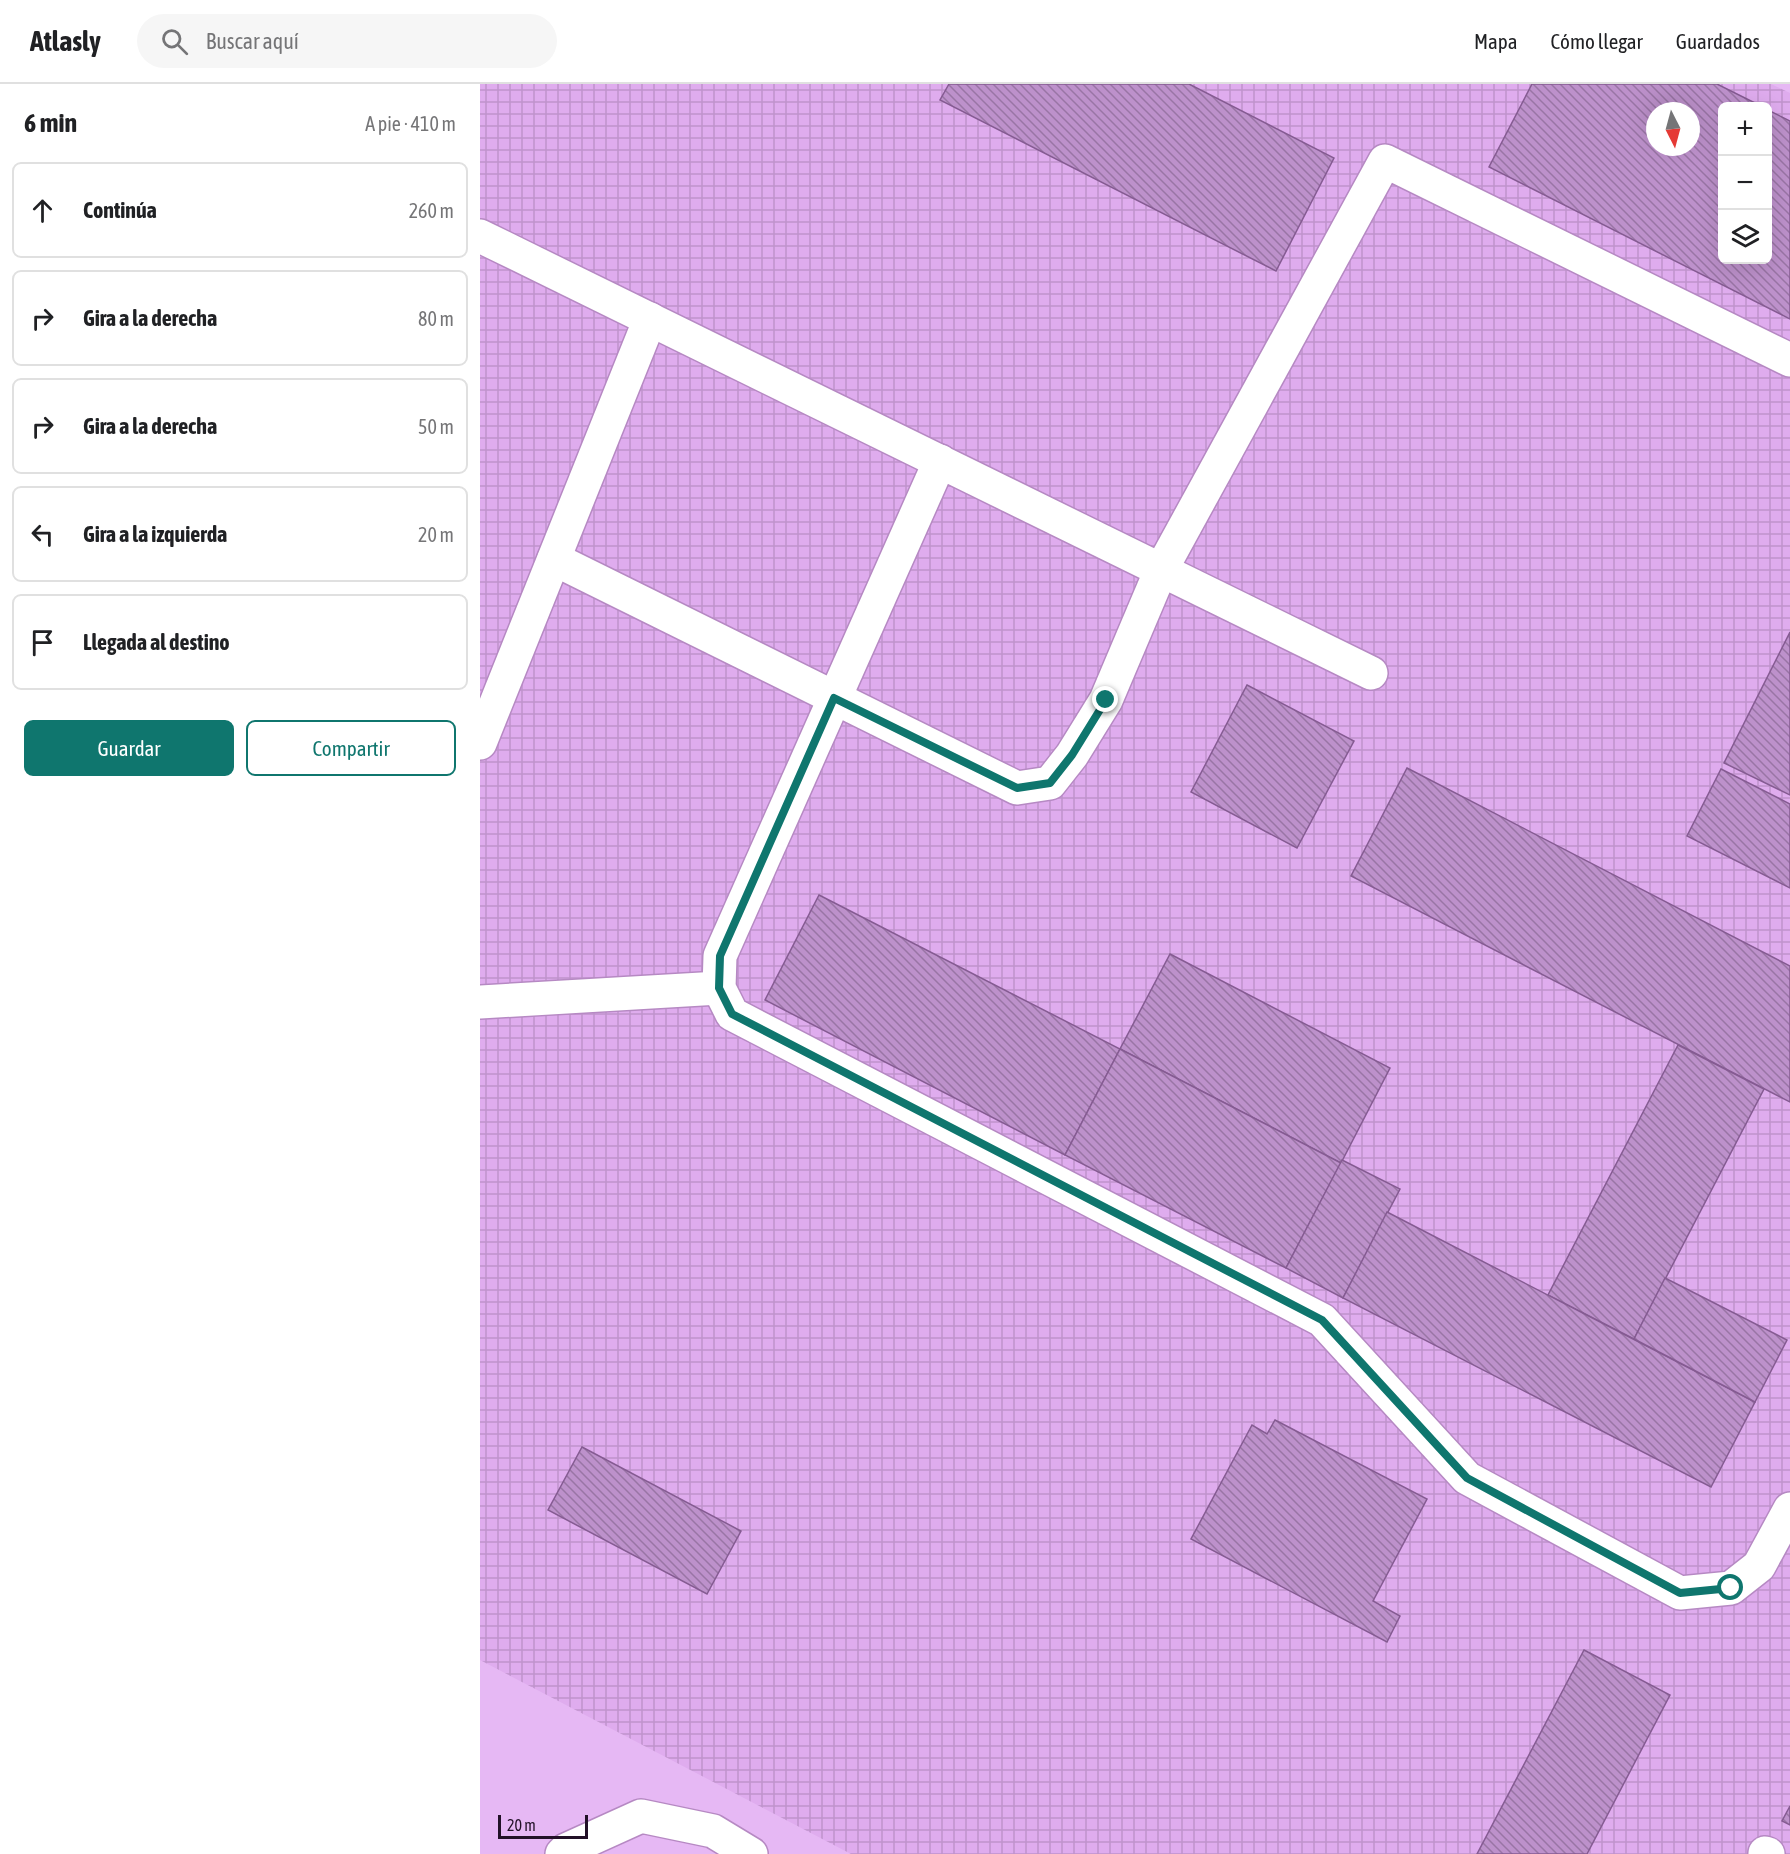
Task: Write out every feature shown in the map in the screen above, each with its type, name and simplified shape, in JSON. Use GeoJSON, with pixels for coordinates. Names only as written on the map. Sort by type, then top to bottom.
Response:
{"type":"FeatureCollection","features":[{"type":"Feature","properties":{"kind":"lane"},"geometry":{"type":"LineString","coordinates":[[554,559],[1017,788],[1050,783],[1072,755],[1106,700],[1161,570],[1385,161],[1790,360]]}},
{"type":"Feature","properties":{"kind":"lane"},"geometry":{"type":"LineString","coordinates":[[480,236],[1371,673]]}},
{"type":"Feature","properties":{"kind":"lane"},"geometry":{"type":"LineString","coordinates":[[480,743],[650,319]]}},
{"type":"Feature","properties":{"kind":"lane"},"geometry":{"type":"LineString","coordinates":[[940,461],[720,956],[719,988],[732,1014],[1322,1320],[1467,1478],[1680,1593],[1731,1588],[1760,1566],[1790,1509]]}},
{"type":"Feature","properties":{"kind":"lane"},"geometry":{"type":"LineString","coordinates":[[480,1002],[719,988]]}},
{"type":"Feature","properties":{"kind":"lane"},"geometry":{"type":"LineString","coordinates":[[562,1854],[566,1850],[642,1816],[713,1831],[751,1854]]}},
{"type":"Feature","properties":{"kind":"shaded area"},"geometry":{"type":"Polygon","coordinates":[[[480,84],[1771,84],[1790,93],[1790,1854],[851,1854],[480,1660],[480,84]]]}},
{"type":"Feature","properties":{"kind":"building"},"geometry":{"type":"Polygon","coordinates":[[[949,84],[1189,84],[1334,158],[1276,271],[940,100],[949,84]]]}},
{"type":"Feature","properties":{"kind":"building"},"geometry":{"type":"Polygon","coordinates":[[[1532,84],[1717,84],[1753,102],[1718,102],[1718,264],[1772,264],[1772,112],[1790,121],[1790,319],[1489,167],[1532,84]]]}},
{"type":"Feature","properties":{"kind":"building"},"geometry":{"type":"Polygon","coordinates":[[[1790,632],[1790,795],[1724,763],[1790,632]]]}},
{"type":"Feature","properties":{"kind":"building"},"geometry":{"type":"Polygon","coordinates":[[[1247,685],[1354,741],[1297,848],[1191,792],[1247,685]]]}},
{"type":"Feature","properties":{"kind":"building"},"geometry":{"type":"Polygon","coordinates":[[[1407,768],[1790,966],[1790,1102],[1351,876],[1407,768]]]}},
{"type":"Feature","properties":{"kind":"building"},"geometry":{"type":"Polygon","coordinates":[[[1721,769],[1790,804],[1790,888],[1687,836],[1721,769]]]}},
{"type":"Feature","properties":{"kind":"building"},"geometry":{"type":"Polygon","coordinates":[[[819,895],[1120,1049],[1065,1155],[765,1000],[819,895]]]}},
{"type":"Feature","properties":{"kind":"building"},"geometry":{"type":"Polygon","coordinates":[[[1170,954],[1390,1068],[1341,1163],[1120,1049],[1170,954]]]}},
{"type":"Feature","properties":{"kind":"building"},"geometry":{"type":"Polygon","coordinates":[[[1678,1045],[1764,1089],[1634,1339],[1548,1295],[1678,1045]]]}},
{"type":"Feature","properties":{"kind":"building"},"geometry":{"type":"Polygon","coordinates":[[[1120,1049],[1341,1163],[1286,1268],[1065,1155],[1120,1049]]]}},
{"type":"Feature","properties":{"kind":"building"},"geometry":{"type":"Polygon","coordinates":[[[1342,1160],[1400,1189],[1343,1298],[1286,1268],[1342,1160]]]}},
{"type":"Feature","properties":{"kind":"building"},"geometry":{"type":"Polygon","coordinates":[[[1387,1212],[1755,1402],[1711,1487],[1343,1298],[1387,1212]]]}},
{"type":"Feature","properties":{"kind":"building"},"geometry":{"type":"Polygon","coordinates":[[[1665,1278],[1787,1340],[1755,1402],[1634,1339],[1665,1278]]]}},
{"type":"Feature","properties":{"kind":"building"},"geometry":{"type":"Polygon","coordinates":[[[1275,1420],[1427,1499],[1373,1601],[1400,1616],[1387,1642],[1191,1539],[1252,1425],[1267,1434],[1275,1420]]]}},
{"type":"Feature","properties":{"kind":"building"},"geometry":{"type":"Polygon","coordinates":[[[582,1447],[741,1531],[707,1594],[548,1510],[582,1447]]]}},
{"type":"Feature","properties":{"kind":"building"},"geometry":{"type":"Polygon","coordinates":[[[1584,1650],[1670,1695],[1587,1854],[1477,1854],[1584,1650]]]}},
{"type":"Feature","properties":{"kind":"building"},"geometry":{"type":"Polygon","coordinates":[[[1790,1806],[1790,1825],[1782,1821],[1790,1806]]]}},
{"type":"Feature","properties":{"kind":"route"},"geometry":{"type":"LineString","coordinates":[[1106,700],[1072,755],[1050,783],[1017,788],[834,698],[720,956],[719,988],[732,1014],[1322,1320],[1467,1478],[1680,1593],[1731,1588]]}}]}
